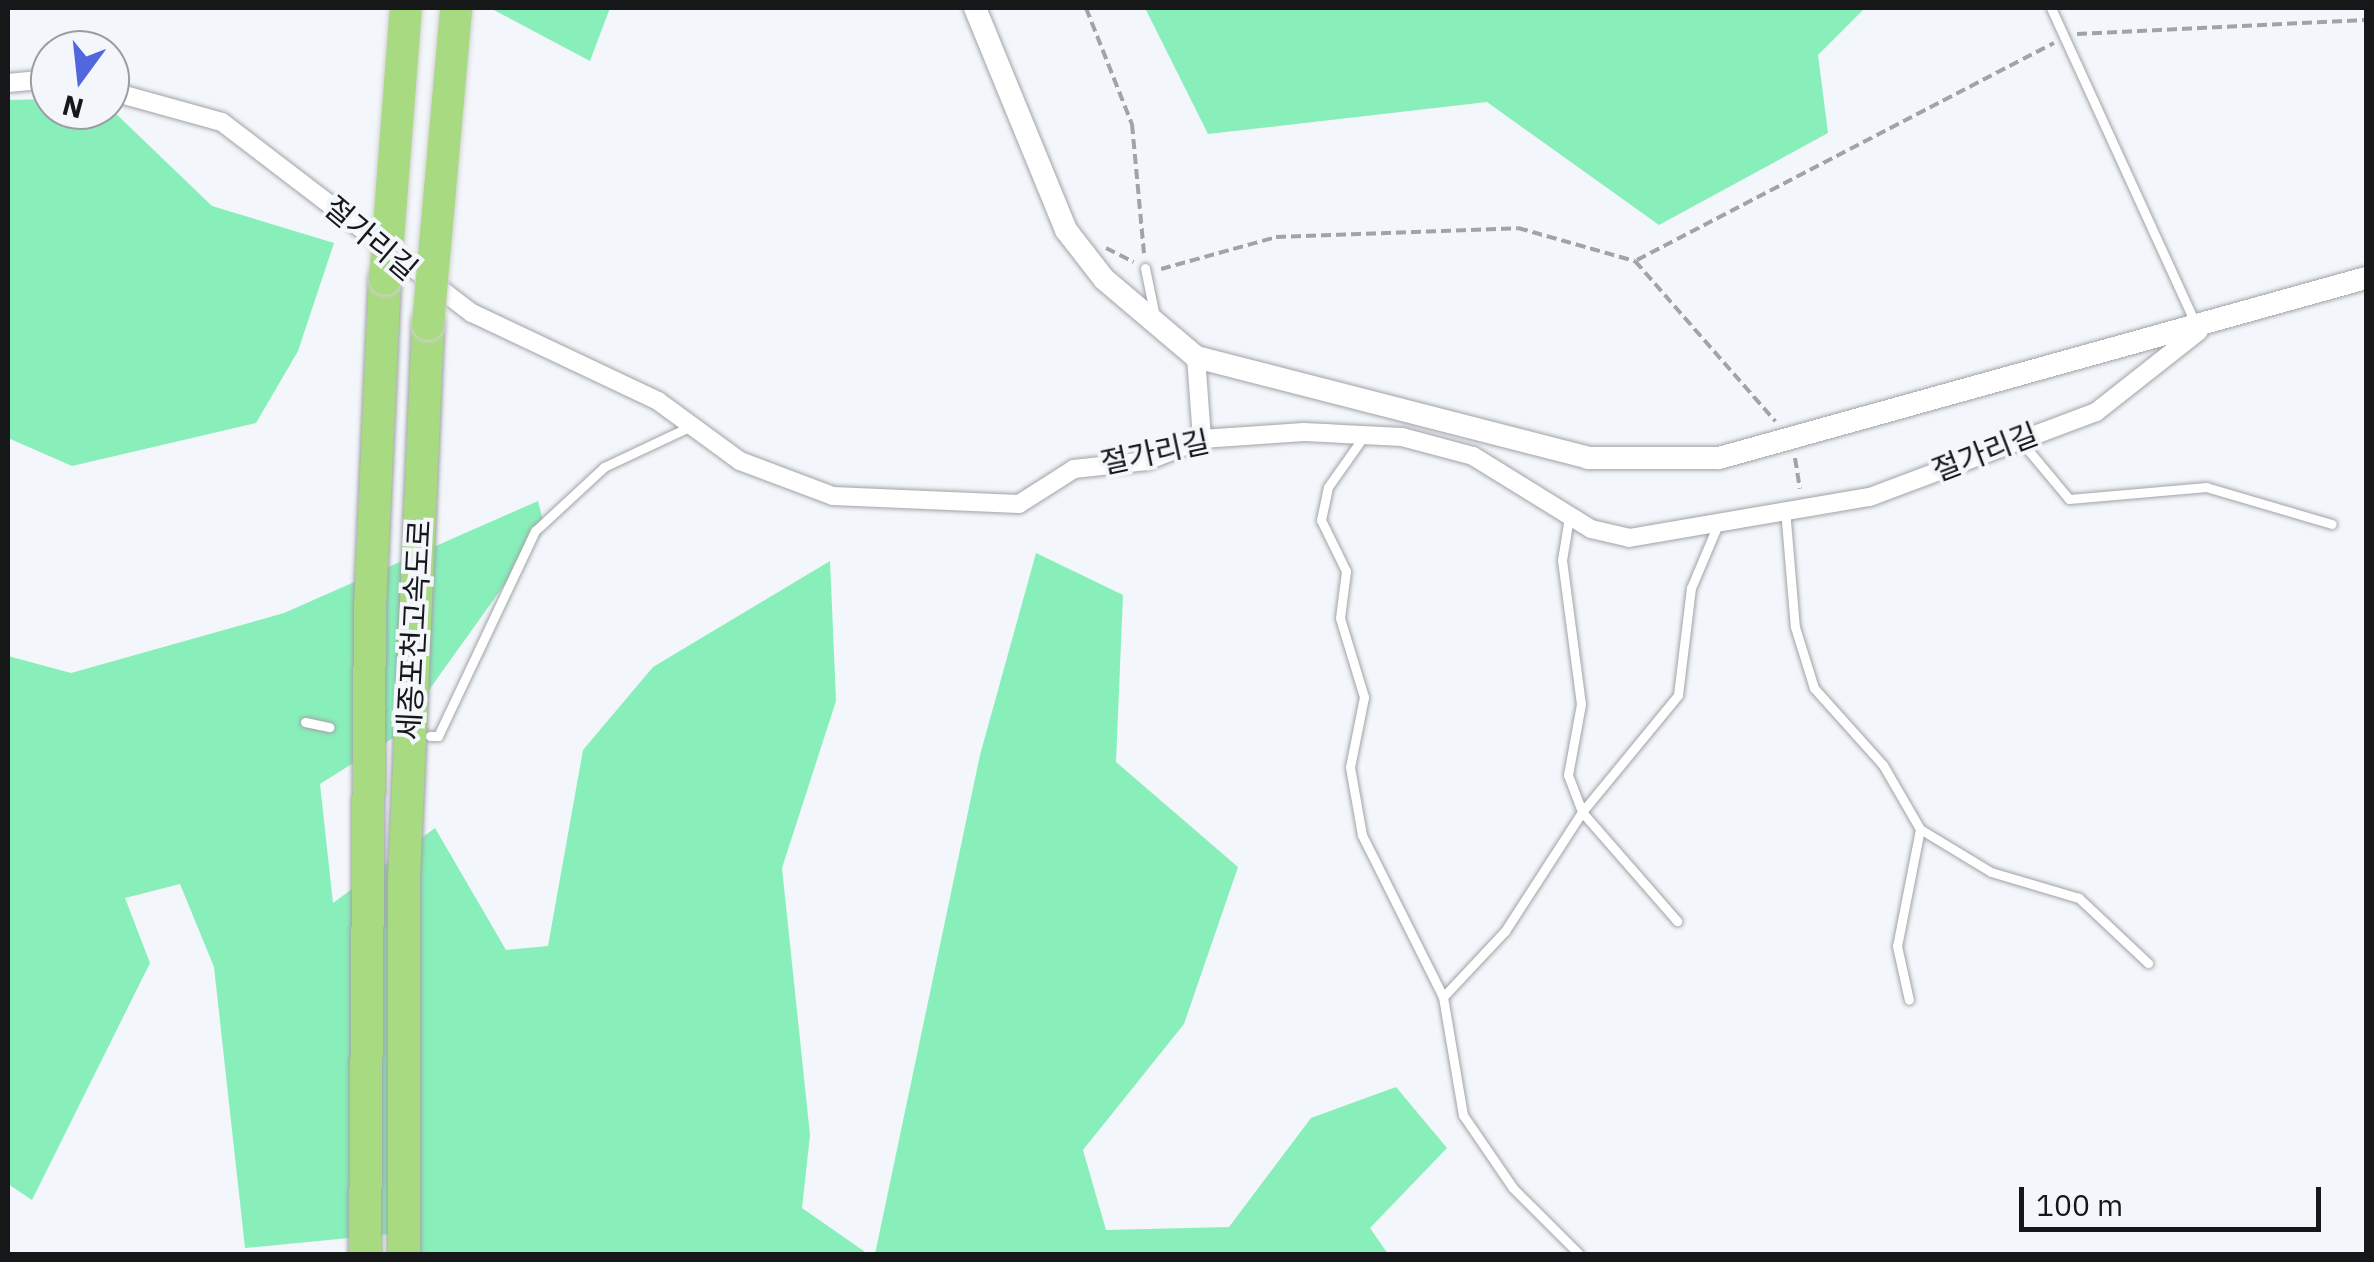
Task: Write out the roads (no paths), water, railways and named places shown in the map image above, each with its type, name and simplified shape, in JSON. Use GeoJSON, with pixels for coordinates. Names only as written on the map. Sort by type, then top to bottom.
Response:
{"type":"FeatureCollection","features":[{"type":"Feature","properties":{"kind":"highway","name":"세종포천고속도로"},"geometry":{"type":"LineString","coordinates":[[365,1254],[370,625],[384,279],[406,8]]}},
{"type":"Feature","properties":{"kind":"highway","name":"세종포천고속도로"},"geometry":{"type":"LineString","coordinates":[[404,1254],[404,879],[428,324],[456,8]]}},
{"type":"Feature","properties":{"kind":"street"},"geometry":{"type":"LineString","coordinates":[[975,8],[1066,230],[1162,328],[1196,357],[1588,458],[1720,458],[2200,331]]}},
{"type":"Feature","properties":{"kind":"street","name":"절가리길"},"geometry":{"type":"LineString","coordinates":[[130,97],[222,122],[442,294],[694,426],[740,462],[800,488],[944,506],[1019,504],[1074,469],[1147,461],[1202,438],[1364,436],[1474,456],[1569,517],[1629,538],[1793,504],[1870,497],[2131,392],[2200,331],[2366,278]]}},
{"type":"Feature","properties":{"kind":"street"},"geometry":{"type":"LineString","coordinates":[[1196,357],[1202,438]]}},
{"type":"Feature","properties":{"kind":"lane"},"geometry":{"type":"LineString","coordinates":[[2051,8],[2200,331]]}},
{"type":"Feature","properties":{"kind":"lane"},"geometry":{"type":"LineString","coordinates":[[1145,268],[1162,328]]}},
{"type":"Feature","properties":{"kind":"lane"},"geometry":{"type":"LineString","coordinates":[[430,736],[438,736],[535,531],[604,466],[694,426]]}},
{"type":"Feature","properties":{"kind":"lane"},"geometry":{"type":"LineString","coordinates":[[1364,436],[1322,504],[1346,571],[1340,618],[1364,697],[1350,791],[1374,870],[1443,996],[1462,1116],[1513,1188],[1579,1254]]}},
{"type":"Feature","properties":{"kind":"lane"},"geometry":{"type":"LineString","coordinates":[[2018,437],[2069,499],[2206,487],[2332,524]]}},
{"type":"Feature","properties":{"kind":"lane"},"geometry":{"type":"LineString","coordinates":[[1793,504],[1795,627],[1814,688],[1883,765],[1920,829],[2002,876],[2079,898],[2148,964]]}},
{"type":"Feature","properties":{"kind":"lane"},"geometry":{"type":"LineString","coordinates":[[1569,517],[1562,560],[1580,704],[1568,774],[1582,812],[1677,921]]}},
{"type":"Feature","properties":{"kind":"lane"},"geometry":{"type":"LineString","coordinates":[[1443,996],[1505,931],[1582,812],[1678,694],[1690,588],[1721,517]]}},
{"type":"Feature","properties":{"kind":"lane"},"geometry":{"type":"LineString","coordinates":[[305,722],[330,727]]}},
{"type":"Feature","properties":{"kind":"lane"},"geometry":{"type":"LineString","coordinates":[[1909,1000],[1897,946],[1920,829]]}}]}
